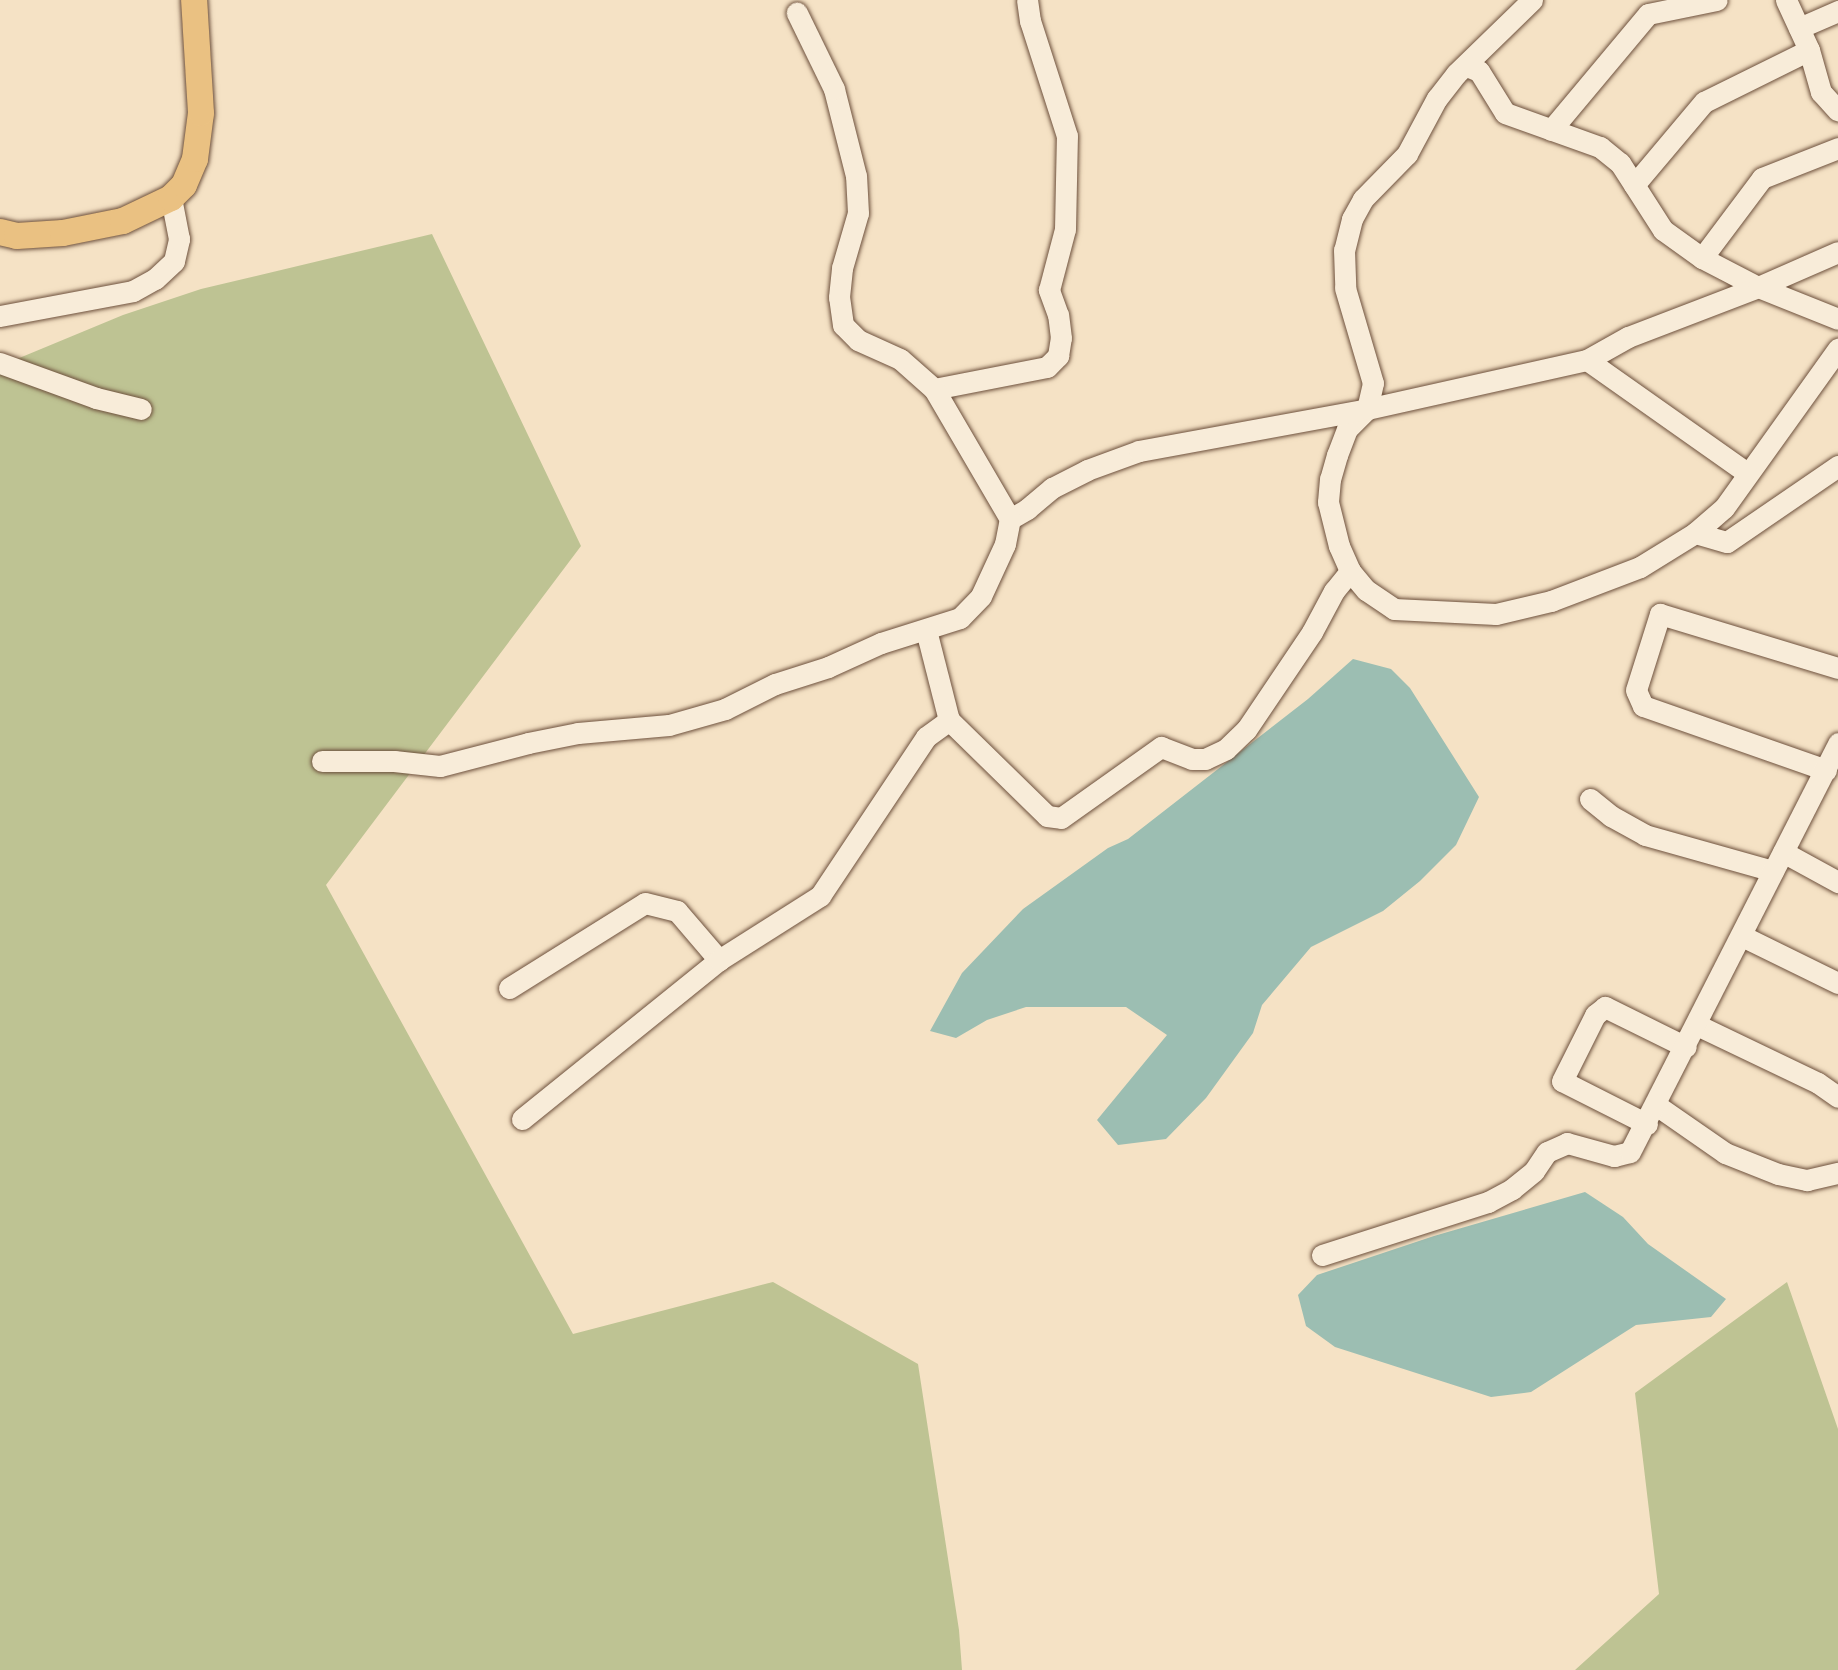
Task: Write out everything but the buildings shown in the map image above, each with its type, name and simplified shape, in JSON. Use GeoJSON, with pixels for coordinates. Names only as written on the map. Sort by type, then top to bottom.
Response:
{"type":"FeatureCollection","features":[{"type":"Feature","properties":{"kind":"main road"},"geometry":{"type":"LineString","coordinates":[[0,232],[17,236],[92,228],[123,221],[171,198],[184,185],[199,141],[200,71],[194,0]]}},
{"type":"Feature","properties":{"kind":"street"},"geometry":{"type":"LineString","coordinates":[[934,389],[1047,367],[1058,356],[1061,338],[1058,316],[1049,290],[1065,229],[1067,136],[1030,21],[1027,0]]}},
{"type":"Feature","properties":{"kind":"street"},"geometry":{"type":"LineString","coordinates":[[1532,0],[1437,98],[1407,154],[1363,199],[1352,219],[1343,250],[1345,288],[1373,383],[1367,409],[1347,429],[1330,479],[1328,502],[1339,546],[1350,571],[1366,590],[1394,610],[1496,614],[1550,601],[1640,567],[1695,533],[1724,508],[1838,349]]}},
{"type":"Feature","properties":{"kind":"street"},"geometry":{"type":"LineString","coordinates":[[1551,130],[1648,14],[1717,0]]}},
{"type":"Feature","properties":{"kind":"street"},"geometry":{"type":"LineString","coordinates":[[1786,0],[1809,50],[1821,92],[1838,111]]}},
{"type":"Feature","properties":{"kind":"street"},"geometry":{"type":"LineString","coordinates":[[1799,28],[1838,11]]}},
{"type":"Feature","properties":{"kind":"street"},"geometry":{"type":"LineString","coordinates":[[322,761],[394,761],[440,766],[579,733],[669,725],[725,709],[775,684],[828,667],[881,643],[960,618],[981,596],[1005,544],[1010,519],[934,389],[900,359],[858,340],[843,325],[839,297],[842,268],[858,213],[856,176],[834,89],[797,13]]}},
{"type":"Feature","properties":{"kind":"street"},"geometry":{"type":"LineString","coordinates":[[1634,185],[1704,102],[1809,50]]}},
{"type":"Feature","properties":{"kind":"street"},"geometry":{"type":"LineString","coordinates":[[1467,66],[1479,71],[1505,113],[1600,147],[1620,163],[1663,230],[1702,258],[1758,287],[1838,319]]}},
{"type":"Feature","properties":{"kind":"street"},"geometry":{"type":"LineString","coordinates":[[1702,258],[1762,178],[1838,148]]}},
{"type":"Feature","properties":{"kind":"street"},"geometry":{"type":"LineString","coordinates":[[0,316],[133,291],[155,279],[174,261],[179,239],[171,198]]}},
{"type":"Feature","properties":{"kind":"street"},"geometry":{"type":"LineString","coordinates":[[1010,519],[1052,488],[1087,470],[1139,451],[1367,409],[1587,360],[1628,337],[1758,287],[1838,252]]}},
{"type":"Feature","properties":{"kind":"street"},"geometry":{"type":"LineString","coordinates":[[1587,360],[1747,473]]}},
{"type":"Feature","properties":{"kind":"street"},"geometry":{"type":"LineString","coordinates":[[0,363],[96,398],[141,409]]}},
{"type":"Feature","properties":{"kind":"street"},"geometry":{"type":"LineString","coordinates":[[1695,533],[1727,542],[1838,466]]}},
{"type":"Feature","properties":{"kind":"street"},"geometry":{"type":"LineString","coordinates":[[926,630],[949,720],[1047,816],[1061,818],[1161,747],[1192,759],[1205,759],[1226,749],[1253,720],[1312,632],[1334,591],[1350,571]]}},
{"type":"Feature","properties":{"kind":"street"},"geometry":{"type":"LineString","coordinates":[[1826,770],[1643,706],[1636,690],[1660,614],[1838,668]]}},
{"type":"Feature","properties":{"kind":"street"},"geometry":{"type":"LineString","coordinates":[[522,1119],[719,960],[820,896],[926,737],[949,720]]}},
{"type":"Feature","properties":{"kind":"street"},"geometry":{"type":"LineString","coordinates":[[1322,1255],[1488,1202],[1512,1189],[1534,1171],[1547,1152],[1567,1143],[1614,1156],[1630,1152],[1697,1026],[1838,743]]}},
{"type":"Feature","properties":{"kind":"street"},"geometry":{"type":"LineString","coordinates":[[1590,799],[1611,816],[1645,835],[1773,871]]}},
{"type":"Feature","properties":{"kind":"street"},"geometry":{"type":"LineString","coordinates":[[1783,852],[1838,882]]}},
{"type":"Feature","properties":{"kind":"street"},"geometry":{"type":"LineString","coordinates":[[509,988],[645,903],[677,911],[719,960]]}},
{"type":"Feature","properties":{"kind":"street"},"geometry":{"type":"LineString","coordinates":[[1742,936],[1838,983]]}},
{"type":"Feature","properties":{"kind":"street"},"geometry":{"type":"LineString","coordinates":[[1686,1047],[1605,1007],[1595,1015],[1562,1081],[1651,1115],[1725,1153],[1778,1174],[1807,1180],[1838,1173]]}},
{"type":"Feature","properties":{"kind":"street"},"geometry":{"type":"LineString","coordinates":[[1697,1026],[1818,1083],[1838,1097]]}},
{"type":"Feature","properties":{"kind":"green space"},"geometry":{"type":"Polygon","coordinates":[[[432,234],[581,546],[326,885],[573,1334],[773,1282],[918,1364],[959,1630],[962,1670],[0,1670],[0,366],[123,315],[201,289],[432,234]]]}},
{"type":"Feature","properties":{"kind":"green space"},"geometry":{"type":"Polygon","coordinates":[[[1787,1282],[1838,1429],[1838,1670],[1575,1670],[1659,1594],[1635,1393],[1787,1282]]]}},
{"type":"Feature","properties":{"kind":"water"},"geometry":{"type":"Polygon","coordinates":[[[1353,659],[1391,669],[1410,688],[1479,797],[1456,845],[1420,881],[1383,911],[1311,947],[1262,1005],[1253,1033],[1206,1098],[1166,1139],[1118,1145],[1097,1120],[1167,1035],[1126,1007],[1026,1007],[987,1020],[956,1038],[930,1031],[962,973],[1023,909],[1108,848],[1128,839],[1308,699],[1353,659]]]}},
{"type":"Feature","properties":{"kind":"water"},"geometry":{"type":"Polygon","coordinates":[[[1585,1192],[1623,1217],[1648,1244],[1726,1299],[1711,1317],[1636,1325],[1531,1392],[1491,1397],[1335,1347],[1306,1326],[1298,1295],[1317,1275],[1434,1236],[1585,1192]]]}}]}
